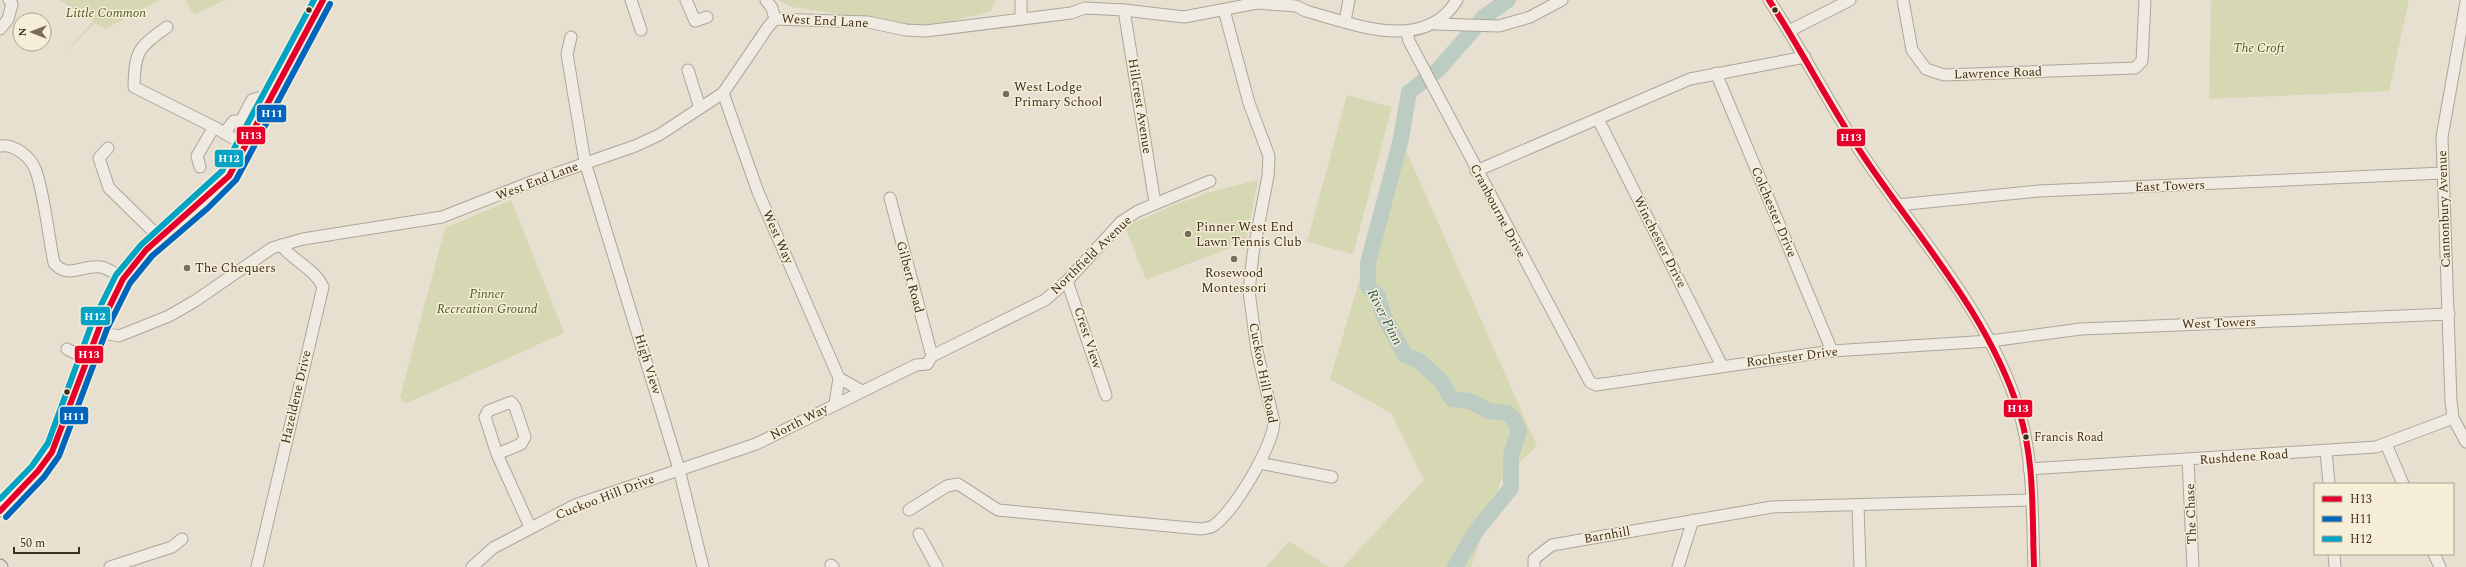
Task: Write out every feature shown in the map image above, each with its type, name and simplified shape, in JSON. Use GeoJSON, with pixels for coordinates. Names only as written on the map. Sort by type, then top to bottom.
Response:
{"type":"FeatureCollection","features":[{"type":"Feature","properties":{"kind":"street"},"geometry":{"type":"LineString","coordinates":[[0,30],[8,19],[12,4],[9,0]]}},
{"type":"Feature","properties":{"kind":"street"},"geometry":{"type":"LineString","coordinates":[[0,511],[49,457],[99,332],[123,279],[134,265],[160,238],[212,196],[229,176],[323,0]]}},
{"type":"Feature","properties":{"kind":"street"},"geometry":{"type":"LineString","coordinates":[[631,0],[642,30]]}},
{"type":"Feature","properties":{"kind":"street"},"geometry":{"type":"LineString","coordinates":[[686,0],[695,21],[707,17]]}},
{"type":"Feature","properties":{"kind":"street"},"geometry":{"type":"LineString","coordinates":[[766,0],[772,8],[775,19]]}},
{"type":"Feature","properties":{"kind":"street"},"geometry":{"type":"LineString","coordinates":[[1020,19],[1021,0]]}},
{"type":"Feature","properties":{"kind":"street"},"geometry":{"type":"LineString","coordinates":[[1345,21],[1349,0]]}},
{"type":"Feature","properties":{"kind":"street","name":"West End Lane"},"geometry":{"type":"LineString","coordinates":[[99,332],[119,336],[169,316],[196,301],[272,248],[303,239],[442,217],[585,162],[641,143],[723,93],[768,26],[775,19],[868,22],[906,30],[926,31],[1071,13],[1086,8],[1124,10],[1184,18],[1257,3],[1296,3],[1306,11],[1380,30],[1407,32],[1435,24],[1450,11],[1457,0]]}},
{"type":"Feature","properties":{"kind":"street"},"geometry":{"type":"LineString","coordinates":[[1435,24],[1499,26],[1530,17],[1562,0]]}},
{"type":"Feature","properties":{"kind":"street"},"geometry":{"type":"LineString","coordinates":[[1769,0],[1789,30],[1863,155],[1951,280],[1990,341],[2002,365],[2019,411],[2025,437],[2029,470],[2034,567]]}},
{"type":"Feature","properties":{"kind":"street"},"geometry":{"type":"LineString","coordinates":[[1789,30],[1850,0]]}},
{"type":"Feature","properties":{"kind":"street","name":"Lawrence Road"},"geometry":{"type":"LineString","coordinates":[[1903,0],[1912,50],[1926,69],[1944,75],[2135,68],[2142,61],[2144,0]]}},
{"type":"Feature","properties":{"kind":"street","name":"Cannonbury Avenue"},"geometry":{"type":"LineString","coordinates":[[2453,418],[2442,173],[2442,137],[2466,2]]}},
{"type":"Feature","properties":{"kind":"street","name":"Hillcrest Avenue"},"geometry":{"type":"LineString","coordinates":[[1124,10],[1155,203]]}},
{"type":"Feature","properties":{"kind":"street","name":"Cuckoo Hill Road"},"geometry":{"type":"LineString","coordinates":[[909,510],[947,486],[958,484],[998,510],[1201,529],[1213,526],[1233,503],[1259,462],[1273,433],[1274,422],[1257,351],[1249,291],[1253,254],[1268,176],[1269,156],[1249,103],[1224,10]]}},
{"type":"Feature","properties":{"kind":"street"},"geometry":{"type":"LineString","coordinates":[[168,27],[139,50],[135,66],[134,87],[214,127],[246,146]]}},
{"type":"Feature","properties":{"kind":"street","name":"Cranbourne Drive"},"geometry":{"type":"LineString","coordinates":[[1407,32],[1409,41],[1424,72],[1476,171],[1590,382],[1596,385]]}},
{"type":"Feature","properties":{"kind":"street","name":"High View"},"geometry":{"type":"LineString","coordinates":[[571,37],[567,54],[585,162],[680,469],[703,567]]}},
{"type":"Feature","properties":{"kind":"street"},"geometry":{"type":"LineString","coordinates":[[1476,171],[1690,79],[1805,57]]}},
{"type":"Feature","properties":{"kind":"street"},"geometry":{"type":"LineString","coordinates":[[688,70],[700,108]]}},
{"type":"Feature","properties":{"kind":"street","name":"Colchester Drive"},"geometry":{"type":"LineString","coordinates":[[1716,73],[1832,351]]}},
{"type":"Feature","properties":{"kind":"street","name":"West Way"},"geometry":{"type":"LineString","coordinates":[[723,93],[758,192],[839,378]]}},
{"type":"Feature","properties":{"kind":"street"},"geometry":{"type":"LineString","coordinates":[[224,134],[234,121],[241,121],[252,100],[258,98],[269,102]]}},
{"type":"Feature","properties":{"kind":"street","name":"Winchester Drive"},"geometry":{"type":"LineString","coordinates":[[1598,119],[1722,366]]}},
{"type":"Feature","properties":{"kind":"street"},"geometry":{"type":"LineString","coordinates":[[200,167],[197,156],[214,127]]}},
{"type":"Feature","properties":{"kind":"street"},"geometry":{"type":"LineString","coordinates":[[0,146],[5,145],[26,154],[36,170],[54,263],[59,269],[66,272],[101,267],[123,279]]}},
{"type":"Feature","properties":{"kind":"street"},"geometry":{"type":"LineString","coordinates":[[108,148],[99,158],[109,188],[160,238]]}},
{"type":"Feature","properties":{"kind":"street","name":"East Towers"},"geometry":{"type":"LineString","coordinates":[[1898,205],[2039,191],[2442,173]]}},
{"type":"Feature","properties":{"kind":"street","name":"Northfield Avenue"},"geometry":{"type":"LineString","coordinates":[[930,358],[1034,307],[1068,281],[1121,222],[1155,203],[1210,181]]}},
{"type":"Feature","properties":{"kind":"street","name":"Gilbert Road"},"geometry":{"type":"LineString","coordinates":[[890,198],[930,358]]}},
{"type":"Feature","properties":{"kind":"street","name":"Hazeldene Drive"},"geometry":{"type":"LineString","coordinates":[[257,567],[323,287],[319,278],[287,253],[281,245]]}},
{"type":"Feature","properties":{"kind":"street","name":"Crest View"},"geometry":{"type":"LineString","coordinates":[[1068,281],[1106,395]]}},
{"type":"Feature","properties":{"kind":"street","name":"West Towers"},"geometry":{"type":"LineString","coordinates":[[1990,341],[2082,329],[2449,314]]}},
{"type":"Feature","properties":{"kind":"street","name":"Rochester Drive"},"geometry":{"type":"LineString","coordinates":[[1596,385],[1832,351],[1990,341]]}},
{"type":"Feature","properties":{"kind":"street"},"geometry":{"type":"LineString","coordinates":[[67,349],[88,360]]}},
{"type":"Feature","properties":{"kind":"street","name":"North Way"},"geometry":{"type":"LineString","coordinates":[[680,469],[756,444],[916,365],[918,359],[924,357],[930,358]]}},
{"type":"Feature","properties":{"kind":"street"},"geometry":{"type":"LineString","coordinates":[[835,404],[839,378],[862,391]]}},
{"type":"Feature","properties":{"kind":"street"},"geometry":{"type":"LineString","coordinates":[[497,454],[521,444],[525,437],[515,406],[511,402],[488,411],[485,417],[497,454],[530,527]]}},
{"type":"Feature","properties":{"kind":"street"},"geometry":{"type":"LineString","coordinates":[[2453,418],[2466,442]]}},
{"type":"Feature","properties":{"kind":"street","name":"Rushdene Road"},"geometry":{"type":"LineString","coordinates":[[2029,470],[2376,447],[2453,418]]}},
{"type":"Feature","properties":{"kind":"street"},"geometry":{"type":"LineString","coordinates":[[2386,444],[2403,483]]}},
{"type":"Feature","properties":{"kind":"street"},"geometry":{"type":"LineString","coordinates":[[2326,451],[2329,483]]}},
{"type":"Feature","properties":{"kind":"street","name":"The Chase"},"geometry":{"type":"LineString","coordinates":[[2188,460],[2193,567]]}},
{"type":"Feature","properties":{"kind":"street"},"geometry":{"type":"LineString","coordinates":[[1259,462],[1332,477]]}},
{"type":"Feature","properties":{"kind":"street","name":"Cuckoo Hill Drive"},"geometry":{"type":"LineString","coordinates":[[472,567],[493,548],[530,527],[575,505],[680,469]]}},
{"type":"Feature","properties":{"kind":"street"},"geometry":{"type":"LineString","coordinates":[[1678,567],[1693,520],[1772,507],[2031,500]]}},
{"type":"Feature","properties":{"kind":"street"},"geometry":{"type":"LineString","coordinates":[[1858,505],[1860,567]]}},
{"type":"Feature","properties":{"kind":"street","name":"Barnhill"},"geometry":{"type":"LineString","coordinates":[[1534,567],[1534,559],[1552,545],[1693,520]]}},
{"type":"Feature","properties":{"kind":"street"},"geometry":{"type":"LineString","coordinates":[[919,534],[938,567]]}},
{"type":"Feature","properties":{"kind":"street"},"geometry":{"type":"LineString","coordinates":[[110,567],[172,547],[182,539]]}},
{"type":"Feature","properties":{"kind":"street"},"geometry":{"type":"LineString","coordinates":[[2334,555],[2335,567]]}},
{"type":"Feature","properties":{"kind":"street"},"geometry":{"type":"LineString","coordinates":[[2434,555],[2440,567]]}},
{"type":"Feature","properties":{"kind":"green space","name":"Little Common"},"geometry":{"type":"Polygon","coordinates":[[[59,0],[160,0],[105,29],[95,23],[64,54],[94,20],[59,0]]]}},
{"type":"Feature","properties":{"kind":"green space"},"geometry":{"type":"Polygon","coordinates":[[[185,0],[225,0],[194,15],[185,0]]]}},
{"type":"Feature","properties":{"kind":"green space"},"geometry":{"type":"Polygon","coordinates":[[[778,0],[995,0],[991,11],[940,24],[916,25],[792,7],[778,0]]]}},
{"type":"Feature","properties":{"kind":"green space","name":"The Croft"},"geometry":{"type":"Polygon","coordinates":[[[2211,0],[2409,0],[2389,91],[2209,99],[2211,0]]]}},
{"type":"Feature","properties":{"kind":"green space"},"geometry":{"type":"Polygon","coordinates":[[[1347,95],[1392,107],[1353,254],[1307,242],[1347,95]]]}},
{"type":"Feature","properties":{"kind":"green space"},"geometry":{"type":"Polygon","coordinates":[[[1401,139],[1537,446],[1501,480],[1471,567],[1343,567],[1424,480],[1391,413],[1330,379],[1401,139]]]}},
{"type":"Feature","properties":{"kind":"green space","name":"Pinner West End Lawn Tennis Club"},"geometry":{"type":"Polygon","coordinates":[[[1258,180],[1245,246],[1231,242],[1230,248],[1146,280],[1125,227],[1169,207],[1210,192],[1258,180]]]}},
{"type":"Feature","properties":{"kind":"green space","name":"Pinner Recreation Ground"},"geometry":{"type":"Polygon","coordinates":[[[511,200],[564,333],[405,404],[400,397],[445,228],[511,200]]]}},
{"type":"Feature","properties":{"kind":"green space"},"geometry":{"type":"Polygon","coordinates":[[[1289,541],[1329,567],[1266,567],[1289,541]]]}},
{"type":"Feature","properties":{"kind":"waterway","name":"River Pinn"},"geometry":{"type":"LineString","coordinates":[[1455,567],[1476,531],[1511,488],[1511,456],[1519,431],[1513,418],[1507,413],[1489,411],[1470,401],[1452,399],[1441,381],[1419,361],[1405,355],[1384,317],[1378,296],[1368,287],[1368,263],[1401,139],[1409,92],[1438,70],[1485,16],[1508,0]]}},
{"type":"Feature","properties":{"kind":"transit line","name":"H12"},"geometry":{"type":"LineString","coordinates":[[0,499],[32,466],[48,443],[92,323],[116,275],[141,245],[222,171],[314,0]]}},
{"type":"Feature","properties":{"kind":"transit line","name":"H13"},"geometry":{"type":"LineString","coordinates":[[0,511],[38,471],[52,452],[100,326],[123,279],[146,250],[229,176],[323,0]]}},
{"type":"Feature","properties":{"kind":"transit line","name":"H13"},"geometry":{"type":"LineString","coordinates":[[1769,0],[1864,157],[1971,310],[2006,376],[2019,411],[2028,449],[2032,488],[2034,567]]}},
{"type":"Feature","properties":{"kind":"transit line","name":"H11"},"geometry":{"type":"LineString","coordinates":[[6,517],[44,477],[59,456],[107,329],[130,283],[152,256],[208,208],[236,180],[330,4]]}},
{"type":"Feature","properties":{"kind":"place","name":"West Lodge Primary School"},"geometry":{"type":"Point","coordinates":[1006,94]}},
{"type":"Feature","properties":{"kind":"place","name":"Pinner West End Lawn Tennis Club"},"geometry":{"type":"Point","coordinates":[1188,234]}},
{"type":"Feature","properties":{"kind":"place","name":"Rosewood Montessori"},"geometry":{"type":"Point","coordinates":[1234,259]}},
{"type":"Feature","properties":{"kind":"place","name":"The Chequers"},"geometry":{"type":"Point","coordinates":[187,268]}},
{"type":"Feature","properties":{"kind":"place","name":"Francis Road"},"geometry":{"type":"Point","coordinates":[2026,437]}}]}
